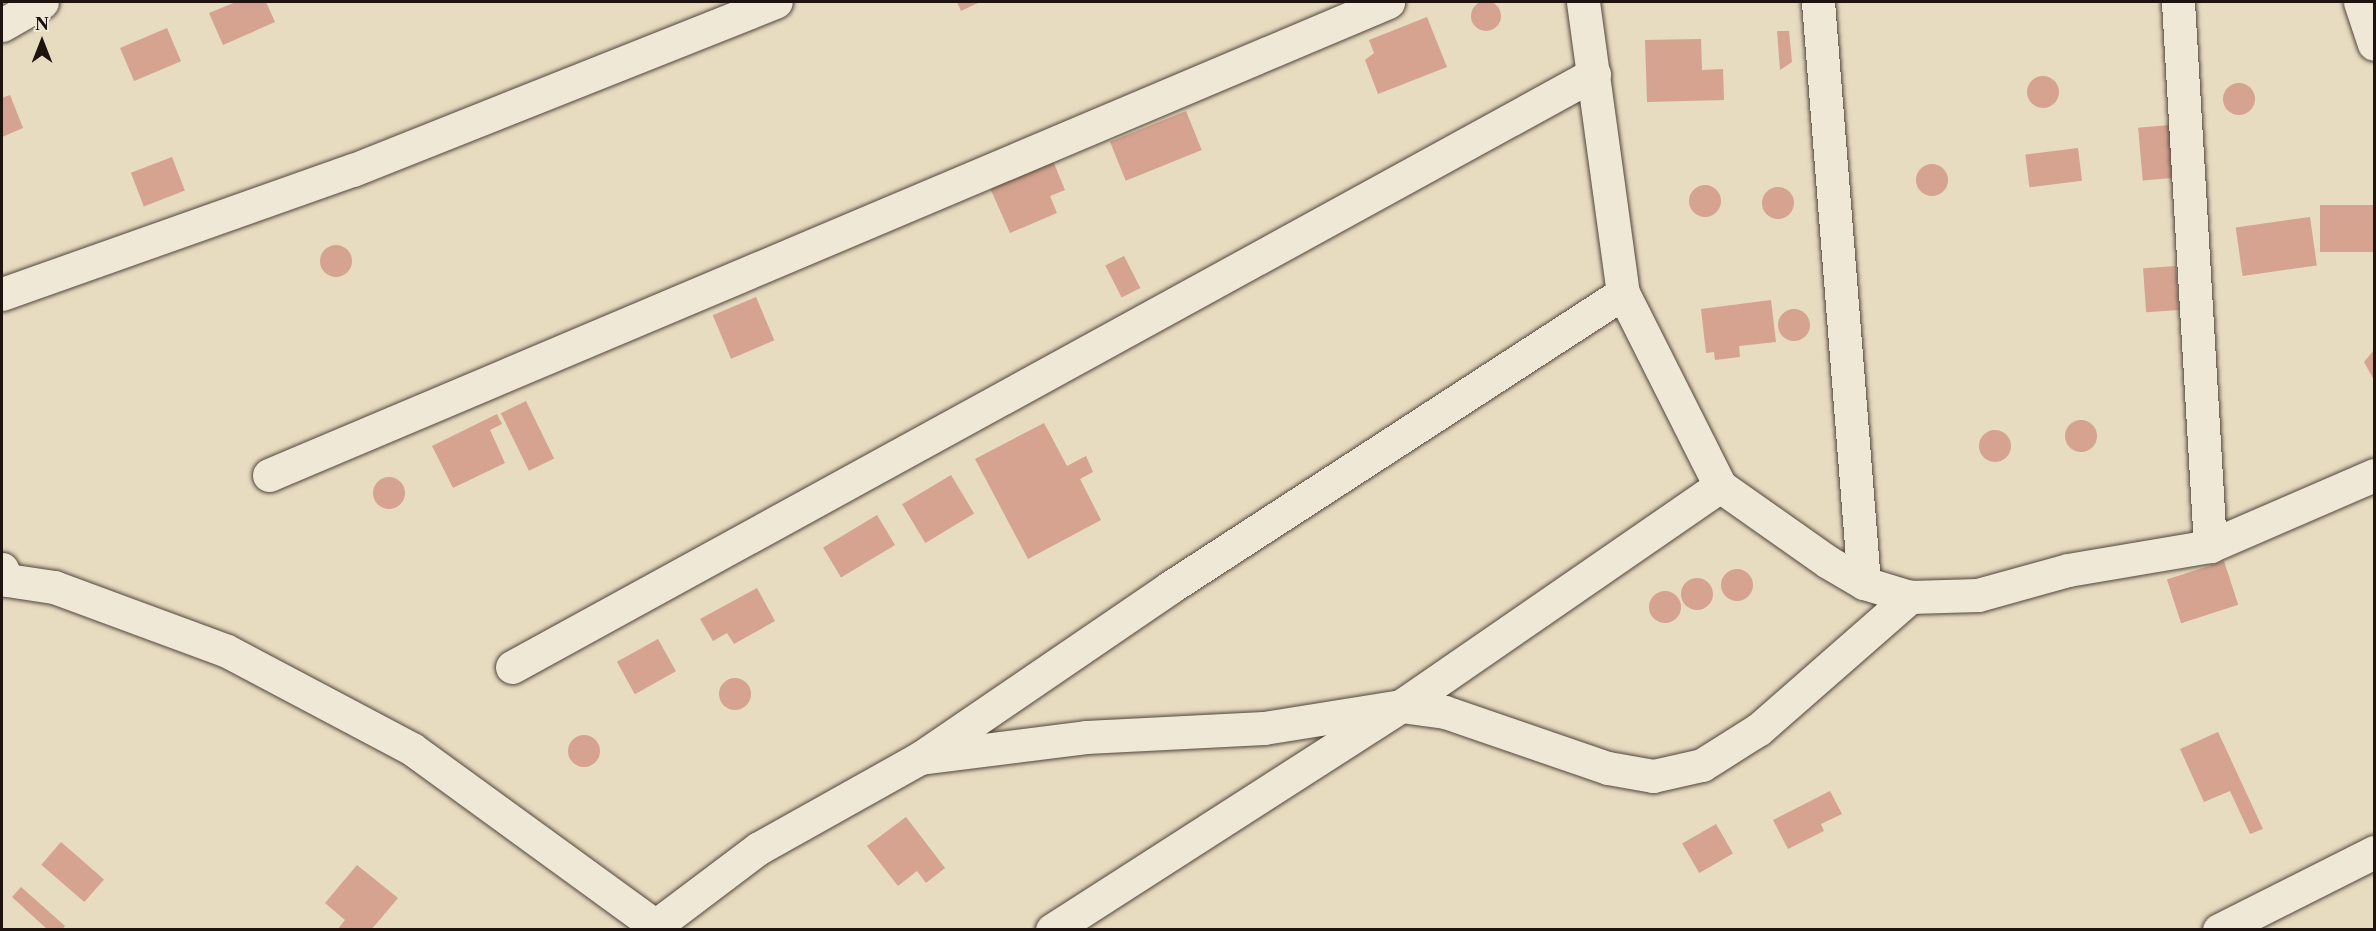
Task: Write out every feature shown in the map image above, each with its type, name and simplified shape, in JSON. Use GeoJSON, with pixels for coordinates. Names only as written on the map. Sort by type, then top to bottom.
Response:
{"type":"FeatureCollection","features":[{"type":"Feature","properties":{"kind":"street"},"geometry":{"type":"LineString","coordinates":[[2,25],[42,2]]}},
{"type":"Feature","properties":{"kind":"street"},"geometry":{"type":"LineString","coordinates":[[2,294],[353,170],[776,2]]}},
{"type":"Feature","properties":{"kind":"street"},"geometry":{"type":"LineString","coordinates":[[269,476],[1388,2]]}},
{"type":"Feature","properties":{"kind":"street"},"geometry":{"type":"LineString","coordinates":[[1583,2],[1623,293],[1720,486],[1864,583],[1910,597],[1978,596],[2067,570],[2210,546],[2374,475]]}},
{"type":"Feature","properties":{"kind":"street"},"geometry":{"type":"LineString","coordinates":[[1818,2],[1864,583]]}},
{"type":"Feature","properties":{"kind":"street"},"geometry":{"type":"LineString","coordinates":[[2178,2],[2210,546]]}},
{"type":"Feature","properties":{"kind":"street"},"geometry":{"type":"LineString","coordinates":[[2360,2],[2374,44]]}},
{"type":"Feature","properties":{"kind":"street"},"geometry":{"type":"LineString","coordinates":[[512,667],[1594,74]]}},
{"type":"Feature","properties":{"kind":"street"},"geometry":{"type":"LineString","coordinates":[[2,569],[7,580],[54,587],[227,651],[412,749],[658,928],[759,848],[920,758],[1169,588],[1623,293]]}},
{"type":"Feature","properties":{"kind":"street"},"geometry":{"type":"LineString","coordinates":[[1052,930],[1401,706],[1720,486]]}},
{"type":"Feature","properties":{"kind":"street"},"geometry":{"type":"LineString","coordinates":[[920,758],[1086,737],[1264,728],[1401,706],[1445,712],[1608,768],[1653,776],[1702,765],[1758,729],[1910,597]]}},
{"type":"Feature","properties":{"kind":"street"},"geometry":{"type":"LineString","coordinates":[[2219,930],[2374,852]]}},
{"type":"Feature","properties":{"kind":"building"},"geometry":{"type":"Polygon","coordinates":[[[1486,1],[1497,5],[1501,16],[1497,27],[1486,31],[1475,27],[1471,16],[1475,5],[1486,1]]]}},
{"type":"Feature","properties":{"kind":"building"},"geometry":{"type":"Polygon","coordinates":[[[236,2],[266,2],[275,22],[223,45],[209,13],[236,2]]]}},
{"type":"Feature","properties":{"kind":"building"},"geometry":{"type":"Polygon","coordinates":[[[957,2],[980,2],[961,11],[957,2]]]}},
{"type":"Feature","properties":{"kind":"building"},"geometry":{"type":"Polygon","coordinates":[[[1427,17],[1447,67],[1378,94],[1365,60],[1374,53],[1369,40],[1427,17]]]}},
{"type":"Feature","properties":{"kind":"building"},"geometry":{"type":"Polygon","coordinates":[[[167,28],[181,61],[134,81],[120,48],[167,28]]]}},
{"type":"Feature","properties":{"kind":"building"},"geometry":{"type":"Polygon","coordinates":[[[1777,31],[1789,31],[1792,62],[1780,70],[1777,31]]]}},
{"type":"Feature","properties":{"kind":"building"},"geometry":{"type":"Polygon","coordinates":[[[1701,39],[1702,70],[1723,69],[1724,100],[1647,102],[1645,40],[1701,39]]]}},
{"type":"Feature","properties":{"kind":"building"},"geometry":{"type":"Polygon","coordinates":[[[2043,76],[2054,81],[2059,92],[2054,103],[2043,108],[2032,103],[2027,92],[2032,81],[2043,76]]]}},
{"type":"Feature","properties":{"kind":"building"},"geometry":{"type":"Polygon","coordinates":[[[2239,83],[2250,88],[2255,99],[2250,110],[2239,115],[2228,110],[2223,99],[2228,88],[2239,83]]]}},
{"type":"Feature","properties":{"kind":"building"},"geometry":{"type":"Polygon","coordinates":[[[10,95],[23,128],[2,137],[2,98],[10,95]]]}},
{"type":"Feature","properties":{"kind":"building"},"geometry":{"type":"Polygon","coordinates":[[[1186,111],[1202,150],[1126,181],[1110,142],[1186,111]]]}},
{"type":"Feature","properties":{"kind":"building"},"geometry":{"type":"Polygon","coordinates":[[[2170,125],[2175,178],[2143,181],[2138,128],[2170,125]]]}},
{"type":"Feature","properties":{"kind":"building"},"geometry":{"type":"Polygon","coordinates":[[[2078,148],[2082,181],[2029,187],[2025,154],[2078,148]]]}},
{"type":"Feature","properties":{"kind":"building"},"geometry":{"type":"Polygon","coordinates":[[[172,157],[185,191],[144,206],[131,173],[172,157]]]}},
{"type":"Feature","properties":{"kind":"building"},"geometry":{"type":"Polygon","coordinates":[[[1053,161],[1065,190],[1050,196],[1057,213],[1010,233],[990,188],[1053,161]]]}},
{"type":"Feature","properties":{"kind":"building"},"geometry":{"type":"Polygon","coordinates":[[[1932,164],[1943,169],[1948,180],[1943,191],[1932,196],[1921,191],[1916,180],[1921,169],[1932,164]]]}},
{"type":"Feature","properties":{"kind":"building"},"geometry":{"type":"Polygon","coordinates":[[[1705,185],[1716,190],[1721,201],[1716,212],[1705,217],[1694,212],[1689,201],[1694,190],[1705,185]]]}},
{"type":"Feature","properties":{"kind":"building"},"geometry":{"type":"Polygon","coordinates":[[[1778,187],[1789,192],[1794,203],[1789,214],[1778,219],[1767,214],[1762,203],[1767,192],[1778,187]]]}},
{"type":"Feature","properties":{"kind":"building"},"geometry":{"type":"Polygon","coordinates":[[[2320,205],[2374,205],[2374,252],[2320,252],[2320,205]]]}},
{"type":"Feature","properties":{"kind":"building"},"geometry":{"type":"Polygon","coordinates":[[[2310,217],[2317,266],[2243,276],[2236,227],[2310,217]]]}},
{"type":"Feature","properties":{"kind":"building"},"geometry":{"type":"Polygon","coordinates":[[[336,245],[347,250],[352,261],[347,272],[336,277],[325,272],[320,261],[325,250],[336,245]]]}},
{"type":"Feature","properties":{"kind":"building"},"geometry":{"type":"Polygon","coordinates":[[[1124,256],[1140,288],[1122,298],[1105,266],[1124,256]]]}},
{"type":"Feature","properties":{"kind":"building"},"geometry":{"type":"Polygon","coordinates":[[[2176,266],[2179,310],[2146,312],[2143,268],[2176,266]]]}},
{"type":"Feature","properties":{"kind":"building"},"geometry":{"type":"Polygon","coordinates":[[[756,297],[774,340],[731,359],[713,315],[756,297]]]}},
{"type":"Feature","properties":{"kind":"building"},"geometry":{"type":"Polygon","coordinates":[[[1771,300],[1776,342],[1739,346],[1740,357],[1715,360],[1714,352],[1706,353],[1701,309],[1771,300]]]}},
{"type":"Feature","properties":{"kind":"building"},"geometry":{"type":"Polygon","coordinates":[[[1794,309],[1805,314],[1810,325],[1805,336],[1794,341],[1783,336],[1778,325],[1783,314],[1794,309]]]}},
{"type":"Feature","properties":{"kind":"building"},"geometry":{"type":"Polygon","coordinates":[[[2374,350],[2374,380],[2364,362],[2374,350]]]}},
{"type":"Feature","properties":{"kind":"building"},"geometry":{"type":"Polygon","coordinates":[[[526,401],[554,459],[529,471],[501,413],[526,401]]]}},
{"type":"Feature","properties":{"kind":"building"},"geometry":{"type":"Polygon","coordinates":[[[497,414],[502,424],[490,430],[505,463],[453,488],[432,446],[497,414]]]}},
{"type":"Feature","properties":{"kind":"building"},"geometry":{"type":"Polygon","coordinates":[[[2081,420],[2092,425],[2097,436],[2092,447],[2081,452],[2070,447],[2065,436],[2070,425],[2081,420]]]}},
{"type":"Feature","properties":{"kind":"building"},"geometry":{"type":"Polygon","coordinates":[[[1044,423],[1067,466],[1086,456],[1093,472],[1080,479],[1101,520],[1028,559],[975,459],[1044,423]]]}},
{"type":"Feature","properties":{"kind":"building"},"geometry":{"type":"Polygon","coordinates":[[[1995,430],[2006,435],[2011,446],[2006,457],[1995,462],[1984,457],[1979,446],[1984,435],[1995,430]]]}},
{"type":"Feature","properties":{"kind":"building"},"geometry":{"type":"Polygon","coordinates":[[[951,475],[974,514],[925,543],[902,504],[951,475]]]}},
{"type":"Feature","properties":{"kind":"building"},"geometry":{"type":"Polygon","coordinates":[[[389,477],[400,482],[405,493],[400,504],[389,509],[378,504],[373,493],[378,482],[389,477]]]}},
{"type":"Feature","properties":{"kind":"building"},"geometry":{"type":"Polygon","coordinates":[[[877,515],[895,545],[841,577],[823,547],[877,515]]]}},
{"type":"Feature","properties":{"kind":"building"},"geometry":{"type":"Polygon","coordinates":[[[2224,561],[2238,605],[2181,623],[2167,580],[2224,561]]]}},
{"type":"Feature","properties":{"kind":"building"},"geometry":{"type":"Polygon","coordinates":[[[1737,569],[1749,573],[1753,585],[1749,597],[1737,601],[1725,597],[1721,585],[1725,573],[1737,569]]]}},
{"type":"Feature","properties":{"kind":"building"},"geometry":{"type":"Polygon","coordinates":[[[1697,578],[1708,583],[1713,594],[1708,605],[1697,610],[1686,605],[1681,594],[1686,583],[1697,578]]]}},
{"type":"Feature","properties":{"kind":"building"},"geometry":{"type":"Polygon","coordinates":[[[757,588],[775,621],[734,644],[727,633],[713,641],[700,619],[757,588]]]}},
{"type":"Feature","properties":{"kind":"building"},"geometry":{"type":"Polygon","coordinates":[[[1665,591],[1677,595],[1681,607],[1677,619],[1665,623],[1653,619],[1649,607],[1653,595],[1665,591]]]}},
{"type":"Feature","properties":{"kind":"building"},"geometry":{"type":"Polygon","coordinates":[[[658,639],[676,671],[635,694],[617,662],[658,639]]]}},
{"type":"Feature","properties":{"kind":"building"},"geometry":{"type":"Polygon","coordinates":[[[735,678],[746,683],[751,694],[746,705],[735,710],[724,705],[719,694],[724,683],[735,678]]]}},
{"type":"Feature","properties":{"kind":"building"},"geometry":{"type":"Polygon","coordinates":[[[2218,732],[2263,829],[2250,834],[2230,791],[2204,802],[2180,749],[2218,732]]]}},
{"type":"Feature","properties":{"kind":"building"},"geometry":{"type":"Polygon","coordinates":[[[584,735],[595,740],[600,751],[595,762],[584,767],[573,762],[568,751],[573,740],[584,735]]]}},
{"type":"Feature","properties":{"kind":"building"},"geometry":{"type":"Polygon","coordinates":[[[1830,791],[1842,814],[1821,824],[1824,831],[1788,849],[1773,820],[1830,791]]]}},
{"type":"Feature","properties":{"kind":"building"},"geometry":{"type":"Polygon","coordinates":[[[906,817],[945,868],[926,883],[917,871],[898,886],[867,846],[906,817]]]}},
{"type":"Feature","properties":{"kind":"building"},"geometry":{"type":"Polygon","coordinates":[[[1716,824],[1733,853],[1699,873],[1682,844],[1716,824]]]}},
{"type":"Feature","properties":{"kind":"building"},"geometry":{"type":"Polygon","coordinates":[[[61,842],[104,879],[84,902],[41,865],[61,842]]]}},
{"type":"Feature","properties":{"kind":"building"},"geometry":{"type":"Polygon","coordinates":[[[357,865],[398,898],[371,930],[337,930],[345,920],[325,903],[357,865]]]}},
{"type":"Feature","properties":{"kind":"building"},"geometry":{"type":"Polygon","coordinates":[[[21,887],[65,926],[62,930],[48,930],[12,897],[21,887]]]}}]}
